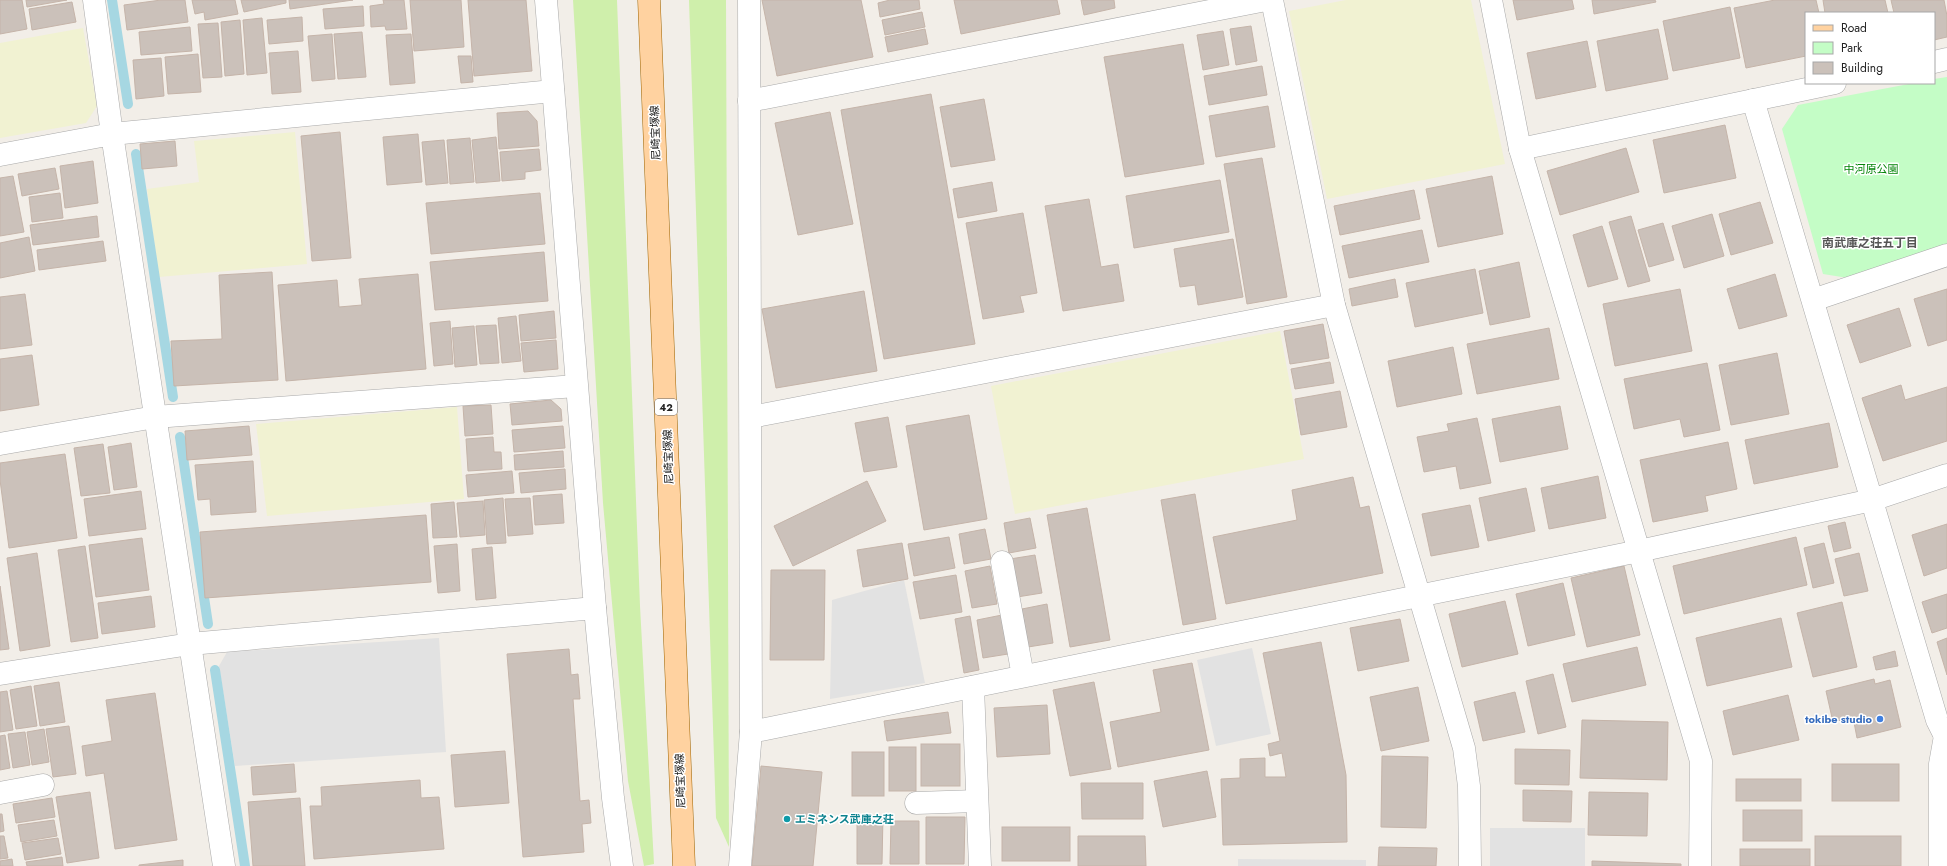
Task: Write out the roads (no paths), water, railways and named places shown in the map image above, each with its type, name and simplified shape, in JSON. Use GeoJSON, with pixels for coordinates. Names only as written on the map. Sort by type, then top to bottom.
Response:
{"type":"FeatureCollection","features":[{"type":"Feature","properties":{"kind":"main road","name":"尼崎宝塚線"},"geometry":{"type":"LineString","coordinates":[[649,0],[684,866]]}},
{"type":"Feature","properties":{"kind":"street"},"geometry":{"type":"LineString","coordinates":[[94,0],[112,134],[224,866]]}},
{"type":"Feature","properties":{"kind":"street"},"geometry":{"type":"LineString","coordinates":[[546,0],[576,386],[595,608],[620,866]]}},
{"type":"Feature","properties":{"kind":"street"},"geometry":{"type":"LineString","coordinates":[[740,866],[751,732],[749,0]]}},
{"type":"Feature","properties":{"kind":"street"},"geometry":{"type":"LineString","coordinates":[[749,101],[1266,0]]}},
{"type":"Feature","properties":{"kind":"street"},"geometry":{"type":"LineString","coordinates":[[1272,0],[1334,305],[1464,748],[1469,786],[1470,866]]}},
{"type":"Feature","properties":{"kind":"street"},"geometry":{"type":"LineString","coordinates":[[1491,0],[1520,149],[1700,760],[1700,866]]}},
{"type":"Feature","properties":{"kind":"street"},"geometry":{"type":"LineString","coordinates":[[1935,62],[1947,59]]}},
{"type":"Feature","properties":{"kind":"street"},"geometry":{"type":"LineString","coordinates":[[1520,149],[1830,84]]}},
{"type":"Feature","properties":{"kind":"street"},"geometry":{"type":"LineString","coordinates":[[0,155],[112,134],[553,91]]}},
{"type":"Feature","properties":{"kind":"street"},"geometry":{"type":"LineString","coordinates":[[1753,100],[1937,720],[1946,735],[1940,764],[1940,866]]}},
{"type":"Feature","properties":{"kind":"street"},"geometry":{"type":"LineString","coordinates":[[1813,300],[1947,255]]}},
{"type":"Feature","properties":{"kind":"street"},"geometry":{"type":"LineString","coordinates":[[751,417],[1334,305]]}},
{"type":"Feature","properties":{"kind":"street"},"geometry":{"type":"LineString","coordinates":[[0,444],[155,417],[576,386]]}},
{"type":"Feature","properties":{"kind":"street"},"geometry":{"type":"LineString","coordinates":[[751,732],[1639,551],[1872,500],[1947,475]]}},
{"type":"Feature","properties":{"kind":"street"},"geometry":{"type":"LineString","coordinates":[[1002,562],[1023,676]]}},
{"type":"Feature","properties":{"kind":"street"},"geometry":{"type":"LineString","coordinates":[[0,674],[190,644],[595,608]]}},
{"type":"Feature","properties":{"kind":"street"},"geometry":{"type":"LineString","coordinates":[[973,687],[980,866]]}},
{"type":"Feature","properties":{"kind":"street"},"geometry":{"type":"LineString","coordinates":[[0,793],[43,784]]}},
{"type":"Feature","properties":{"kind":"street"},"geometry":{"type":"LineString","coordinates":[[916,803],[977,801]]}},
{"type":"Feature","properties":{"kind":"waterway"},"geometry":{"type":"LineString","coordinates":[[112,0],[128,104]]}},
{"type":"Feature","properties":{"kind":"waterway"},"geometry":{"type":"LineString","coordinates":[[136,154],[173,397]]}},
{"type":"Feature","properties":{"kind":"waterway"},"geometry":{"type":"LineString","coordinates":[[180,437],[208,624]]}},
{"type":"Feature","properties":{"kind":"waterway"},"geometry":{"type":"LineString","coordinates":[[215,670],[245,866]]}},
{"type":"Feature","properties":{"kind":"place","name":"tokibe studio"},"geometry":{"type":"Point","coordinates":[1880,719]}},
{"type":"Feature","properties":{"kind":"place","name":"エミネンス武庫之荘"},"geometry":{"type":"Point","coordinates":[787,819]}},
{"type":"Feature","properties":{"kind":"district","name":"南武庫之荘五丁目"},"geometry":{"type":"Point","coordinates":[1870,243]}},
{"type":"Feature","properties":{"kind":"park label","name":"中河原公園"},"geometry":{"type":"Point","coordinates":[1871,169]}}]}
